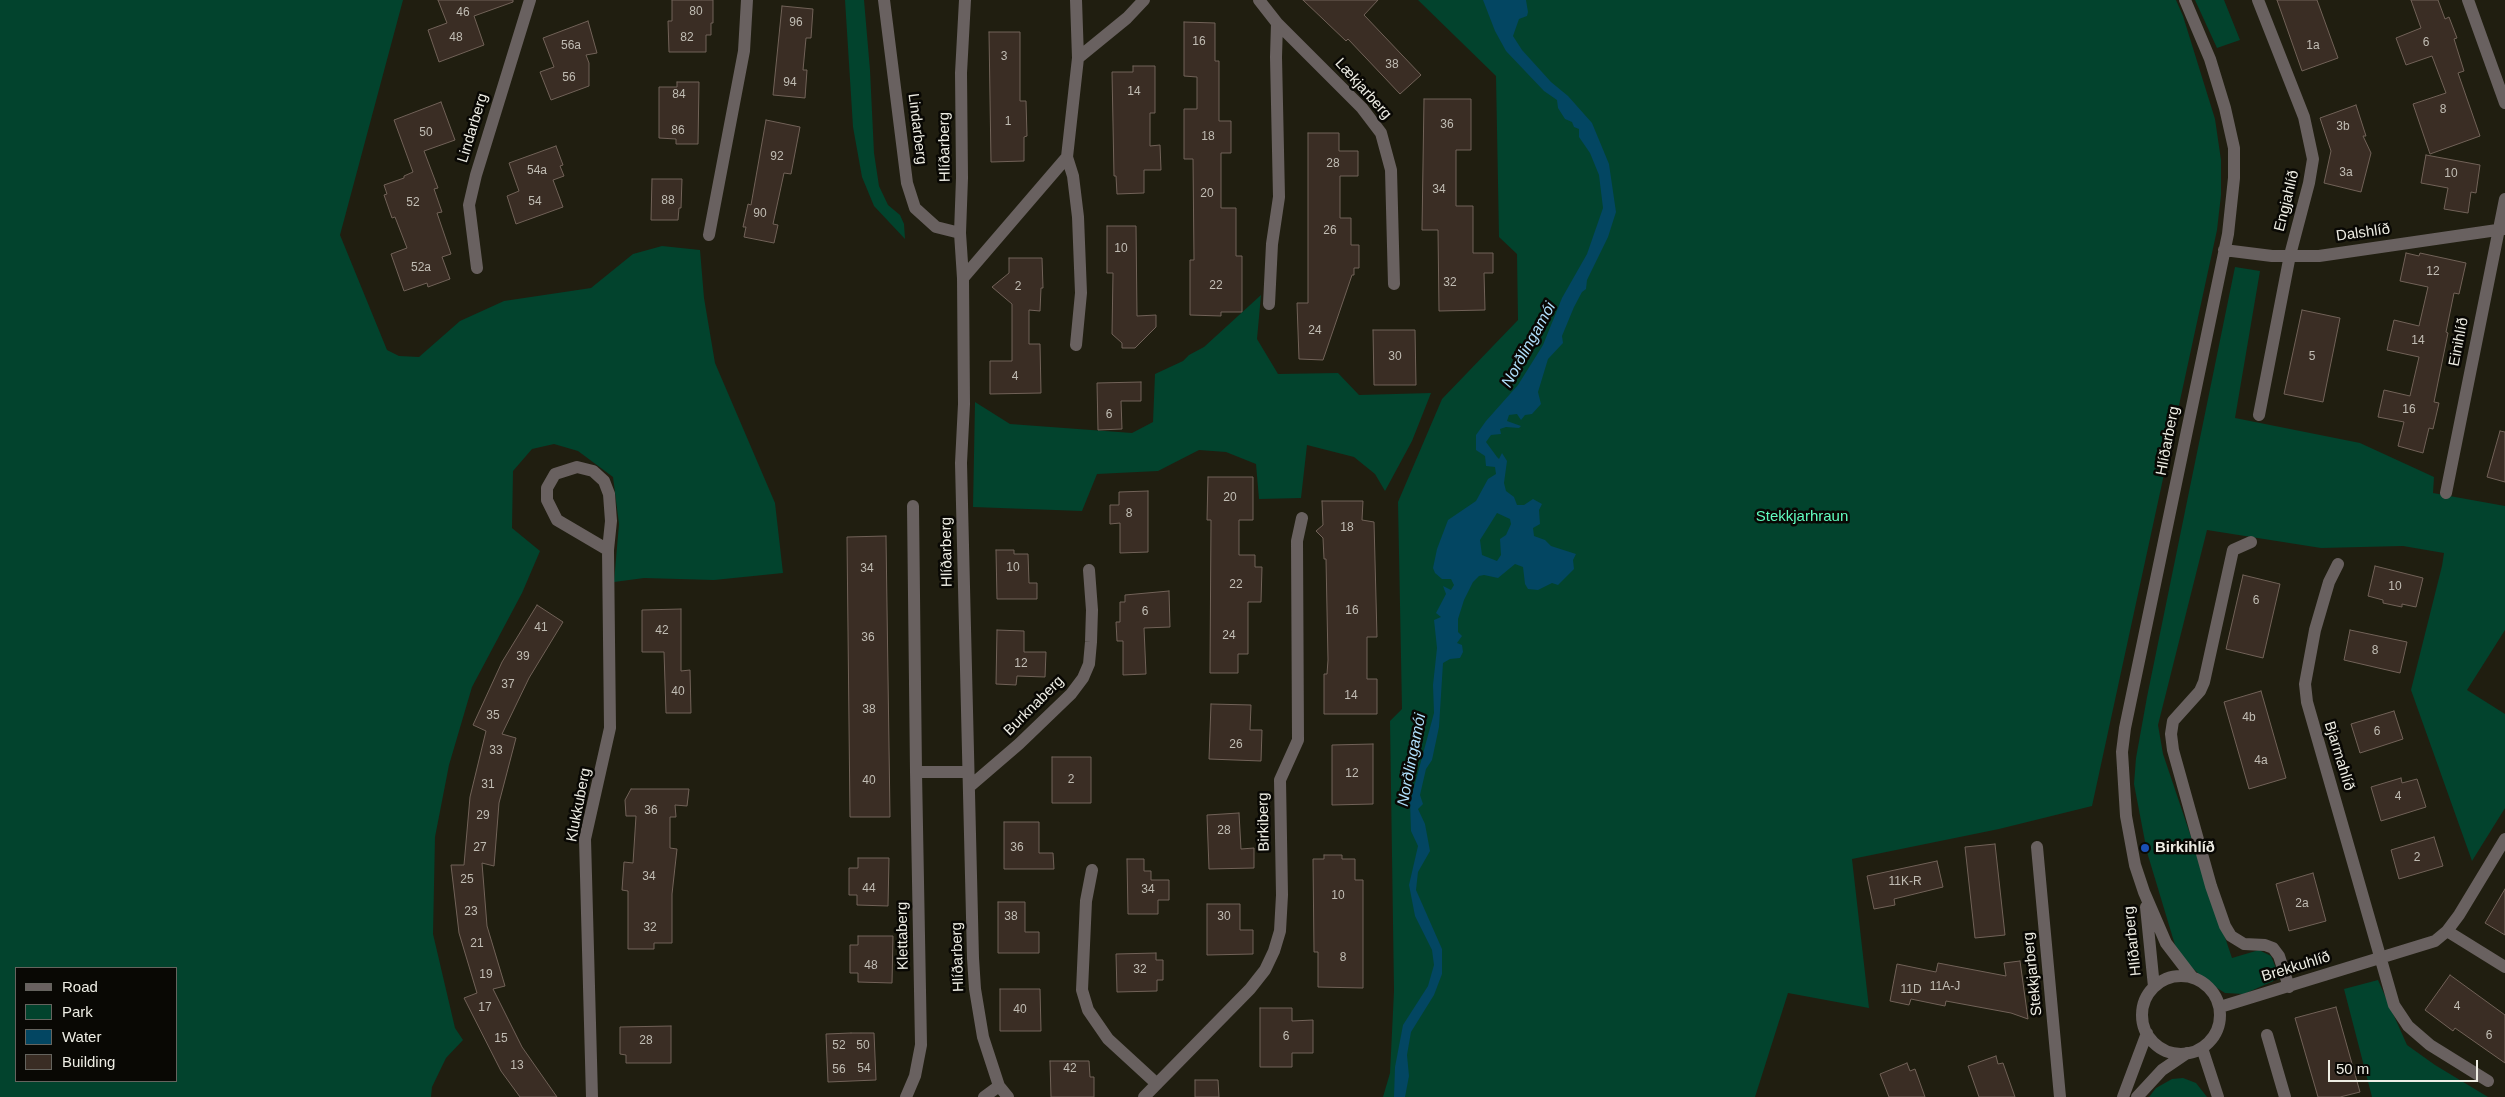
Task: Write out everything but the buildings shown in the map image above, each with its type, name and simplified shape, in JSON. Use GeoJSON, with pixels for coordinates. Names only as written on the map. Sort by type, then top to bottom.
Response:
{"type":"FeatureCollection","features":[{"type":"Feature","properties":{"kind":"street","name":"Lindarberg"},"geometry":{"type":"LineString","coordinates":[[477,268],[470,205],[476,175],[530,0]]}},
{"type":"Feature","properties":{"kind":"street"},"geometry":{"type":"LineString","coordinates":[[709,235],[744,51],[747,0]]}},
{"type":"Feature","properties":{"kind":"street","name":"Lindarberg"},"geometry":{"type":"LineString","coordinates":[[884,0],[907,183],[915,208],[936,227],[960,233]]}},
{"type":"Feature","properties":{"kind":"street","name":"Hlíðarberg"},"geometry":{"type":"LineString","coordinates":[[965,0],[961,73],[962,178],[960,233],[963,278],[964,404],[961,462],[974,989],[983,1037],[999,1086],[1008,1097]]}},
{"type":"Feature","properties":{"kind":"street"},"geometry":{"type":"LineString","coordinates":[[1076,0],[1078,58],[1067,157],[1073,176],[1078,217],[1081,293],[1076,345]]}},
{"type":"Feature","properties":{"kind":"street"},"geometry":{"type":"LineString","coordinates":[[1078,58],[1126,18],[1144,0]]}},
{"type":"Feature","properties":{"kind":"street","name":"Lækjarberg"},"geometry":{"type":"LineString","coordinates":[[1259,0],[1277,23],[1362,108],[1381,133],[1391,170],[1394,284]]}},
{"type":"Feature","properties":{"kind":"street","name":"Hlíðarberg"},"geometry":{"type":"LineString","coordinates":[[2185,0],[2210,59],[2225,108],[2234,148],[2234,178],[2224,250],[2125,728],[2122,752],[2126,816],[2136,865],[2144,892],[2166,942],[2192,977]]}},
{"type":"Feature","properties":{"kind":"street","name":"Engjahlíð"},"geometry":{"type":"LineString","coordinates":[[2258,0],[2304,117],[2313,159],[2309,183],[2290,256],[2259,415]]}},
{"type":"Feature","properties":{"kind":"street"},"geometry":{"type":"LineString","coordinates":[[2468,0],[2505,103]]}},
{"type":"Feature","properties":{"kind":"street"},"geometry":{"type":"LineString","coordinates":[[1270,304],[1272,244],[1279,197],[1277,23]]}},
{"type":"Feature","properties":{"kind":"street"},"geometry":{"type":"LineString","coordinates":[[963,278],[1067,157]]}},
{"type":"Feature","properties":{"kind":"street","name":"Einihlíð"},"geometry":{"type":"LineString","coordinates":[[2446,493],[2502,229],[2505,198]]}},
{"type":"Feature","properties":{"kind":"street","name":"Dalshlíð"},"geometry":{"type":"LineString","coordinates":[[2224,250],[2272,256],[2319,256],[2502,229]]}},
{"type":"Feature","properties":{"kind":"street","name":"Klukkuberg"},"geometry":{"type":"LineString","coordinates":[[592,1097],[585,839],[610,728],[608,550],[611,521],[609,494],[604,481],[593,471],[578,467],[555,474],[547,488],[547,500],[557,520],[608,550]]}},
{"type":"Feature","properties":{"kind":"street","name":"Klettaberg"},"geometry":{"type":"LineString","coordinates":[[906,1097],[915,1076],[921,1045],[913,506]]}},
{"type":"Feature","properties":{"kind":"street","name":"Birkiberg"},"geometry":{"type":"LineString","coordinates":[[1144,1097],[1214,1027],[1265,970],[1274,951],[1280,931],[1282,895],[1280,780],[1298,740],[1297,541],[1302,518]]}},
{"type":"Feature","properties":{"kind":"street"},"geometry":{"type":"LineString","coordinates":[[2251,542],[2233,550],[2204,682],[2200,691],[2173,721],[2171,734],[2173,750],[2225,926],[2231,936],[2244,944],[2265,945],[2273,948],[2281,961],[2289,987]]}},
{"type":"Feature","properties":{"kind":"street","name":"Bjarmahlíð"},"geometry":{"type":"LineString","coordinates":[[2338,564],[2326,590],[2315,630],[2306,677],[2307,702],[2381,958]]}},
{"type":"Feature","properties":{"kind":"street","name":"Burknaberg"},"geometry":{"type":"LineString","coordinates":[[969,787],[1019,744],[1071,694],[1083,678],[1089,664],[1091,642],[1092,610],[1089,570]]}},
{"type":"Feature","properties":{"kind":"street"},"geometry":{"type":"LineString","coordinates":[[916,772],[968,772]]}},
{"type":"Feature","properties":{"kind":"street","name":"Brekkuhlíð"},"geometry":{"type":"LineString","coordinates":[[2220,1007],[2435,941],[2447,931],[2505,841]]}},
{"type":"Feature","properties":{"kind":"street","name":"Stekkjarberg"},"geometry":{"type":"LineString","coordinates":[[2037,848],[2060,1097]]}},
{"type":"Feature","properties":{"kind":"street"},"geometry":{"type":"LineString","coordinates":[[1092,870],[1086,901],[1082,990],[1088,1010],[1108,1039],[1157,1084]]}},
{"type":"Feature","properties":{"kind":"street","name":"Hlíðarberg"},"geometry":{"type":"LineString","coordinates":[[2144,892],[2154,987]]}},
{"type":"Feature","properties":{"kind":"street"},"geometry":{"type":"LineString","coordinates":[[2447,931],[2505,967]]}},
{"type":"Feature","properties":{"kind":"street"},"geometry":{"type":"LineString","coordinates":[[2381,958],[2394,1005],[2408,1026],[2430,1045],[2488,1081]]}},
{"type":"Feature","properties":{"kind":"street"},"geometry":{"type":"LineString","coordinates":[[2137,1097],[2156,1076],[2187,1054],[2202,1048],[2217,1030],[2220,1019],[2220,1007],[2210,988],[2192,977],[2172,977],[2154,987],[2146,997],[2143,1021],[2147,1033],[2160,1047],[2168,1051],[2187,1054]]}},
{"type":"Feature","properties":{"kind":"street"},"geometry":{"type":"LineString","coordinates":[[2123,1097],[2147,1033]]}},
{"type":"Feature","properties":{"kind":"street"},"geometry":{"type":"LineString","coordinates":[[2267,1035],[2285,1097]]}},
{"type":"Feature","properties":{"kind":"street"},"geometry":{"type":"LineString","coordinates":[[2202,1048],[2218,1097]]}},
{"type":"Feature","properties":{"kind":"street"},"geometry":{"type":"LineString","coordinates":[[984,1097],[999,1086]]}},
{"type":"Feature","properties":{"kind":"green space"},"geometry":{"type":"Polygon","coordinates":[[[0,0],[403,0],[340,235],[387,350],[399,356],[419,357],[460,321],[504,301],[591,288],[633,254],[662,246],[700,250],[704,298],[715,363],[775,503],[783,573],[714,580],[644,578],[614,582],[619,524],[613,477],[578,451],[554,444],[532,449],[513,471],[512,528],[540,551],[522,593],[472,687],[449,765],[435,837],[433,934],[455,1028],[463,1040],[446,1058],[432,1087],[431,1097],[0,1097],[0,0]]]}},
{"type":"Feature","properties":{"kind":"green space"},"geometry":{"type":"Polygon","coordinates":[[[845,0],[864,0],[874,153],[879,186],[888,205],[900,215],[904,224],[905,239],[874,206],[862,177],[853,127],[845,0]]]}},
{"type":"Feature","properties":{"kind":"green space","name":"Stekkjarhraun"},"geometry":{"type":"Polygon","coordinates":[[[1418,0],[2176,0],[2183,16],[2215,119],[2221,160],[2221,195],[2217,230],[2092,806],[1999,829],[1852,859],[1869,1008],[1788,993],[1755,1097],[1383,1097],[1390,1073],[1394,991],[1390,721],[1402,709],[1398,502],[1442,399],[1518,320],[1517,254],[1499,237],[1496,76],[1418,0]]]}},
{"type":"Feature","properties":{"kind":"green space"},"geometry":{"type":"Polygon","coordinates":[[[2195,0],[2224,0],[2240,40],[2217,48],[2195,0]]]}},
{"type":"Feature","properties":{"kind":"green space"},"geometry":{"type":"Polygon","coordinates":[[[2235,267],[2260,271],[2235,418],[2360,443],[2434,477],[2433,493],[2505,506],[2505,630],[2467,690],[2505,714],[2505,808],[2472,861],[2411,690],[2444,553],[2403,546],[2321,548],[2207,530],[2158,725],[2163,754],[2232,958],[2259,950],[2271,956],[2280,978],[2244,994],[2225,993],[2209,983],[2178,955],[2147,852],[2134,784],[2136,758],[2147,697],[2235,267]]]}},
{"type":"Feature","properties":{"kind":"green space"},"geometry":{"type":"Polygon","coordinates":[[[1261,295],[1257,339],[1278,374],[1338,373],[1359,395],[1431,393],[1412,441],[1385,491],[1375,474],[1354,457],[1307,445],[1301,498],[1259,499],[1256,464],[1226,452],[1199,450],[1158,471],[1097,474],[1082,511],[973,507],[975,402],[1010,424],[1132,433],[1153,422],[1155,374],[1183,361],[1189,355],[1204,347],[1261,295]]]}},
{"type":"Feature","properties":{"kind":"green space"},"geometry":{"type":"Polygon","coordinates":[[[2378,980],[2407,1045],[2435,1065],[2488,1097],[2372,1097],[2344,989],[2378,980]]]}},
{"type":"Feature","properties":{"kind":"green space"},"geometry":{"type":"Polygon","coordinates":[[[2183,1078],[2196,1083],[2207,1097],[2149,1097],[2156,1088],[2172,1079],[2183,1078]]]}},
{"type":"Feature","properties":{"kind":"water"},"geometry":{"type":"Polygon","coordinates":[[[1483,0],[1526,0],[1527,16],[1519,19],[1513,36],[1522,50],[1551,82],[1568,96],[1592,123],[1609,164],[1616,212],[1608,237],[1587,280],[1586,289],[1582,292],[1574,307],[1562,336],[1563,343],[1548,359],[1538,392],[1541,404],[1532,414],[1525,415],[1521,420],[1517,414],[1509,415],[1507,421],[1521,426],[1519,428],[1506,427],[1500,429],[1501,434],[1491,435],[1486,442],[1499,459],[1502,453],[1507,461],[1504,483],[1506,491],[1514,497],[1517,505],[1524,505],[1533,499],[1542,504],[1539,510],[1540,524],[1533,528],[1534,536],[1545,540],[1551,546],[1576,554],[1573,560],[1574,569],[1558,585],[1552,583],[1538,590],[1528,589],[1525,584],[1523,567],[1515,564],[1498,578],[1484,575],[1479,576],[1473,582],[1464,600],[1458,619],[1458,632],[1462,636],[1457,643],[1462,645],[1463,652],[1460,658],[1450,659],[1443,663],[1439,727],[1432,760],[1426,769],[1420,795],[1423,804],[1418,809],[1425,824],[1430,851],[1418,872],[1416,890],[1442,949],[1442,974],[1434,995],[1411,1032],[1407,1055],[1409,1076],[1405,1097],[1394,1097],[1395,1067],[1403,1025],[1428,986],[1434,965],[1432,950],[1415,916],[1409,885],[1418,846],[1411,831],[1410,802],[1434,713],[1433,685],[1437,648],[1434,620],[1441,617],[1436,613],[1446,594],[1443,586],[1451,590],[1454,585],[1451,579],[1442,579],[1435,573],[1433,568],[1437,549],[1448,520],[1476,501],[1488,479],[1496,474],[1495,467],[1486,466],[1485,456],[1476,450],[1476,435],[1518,385],[1543,345],[1562,298],[1587,254],[1603,208],[1599,175],[1590,153],[1579,137],[1579,129],[1574,127],[1572,122],[1565,119],[1558,108],[1557,100],[1544,91],[1506,51],[1495,31],[1483,0]],[[1497,513],[1480,540],[1482,555],[1497,561],[1501,555],[1500,539],[1506,535],[1511,524],[1510,519],[1497,513]]]}},
{"type":"Feature","properties":{"kind":"place","name":"Birkihlíð"},"geometry":{"type":"Point","coordinates":[2145,848]}},
{"type":"Feature","properties":{"kind":"water label","name":"Norðlingamói"},"geometry":{"type":"Point","coordinates":[1529,345]}},
{"type":"Feature","properties":{"kind":"water label","name":"Norðlingamói"},"geometry":{"type":"Point","coordinates":[1412,760]}}]}
